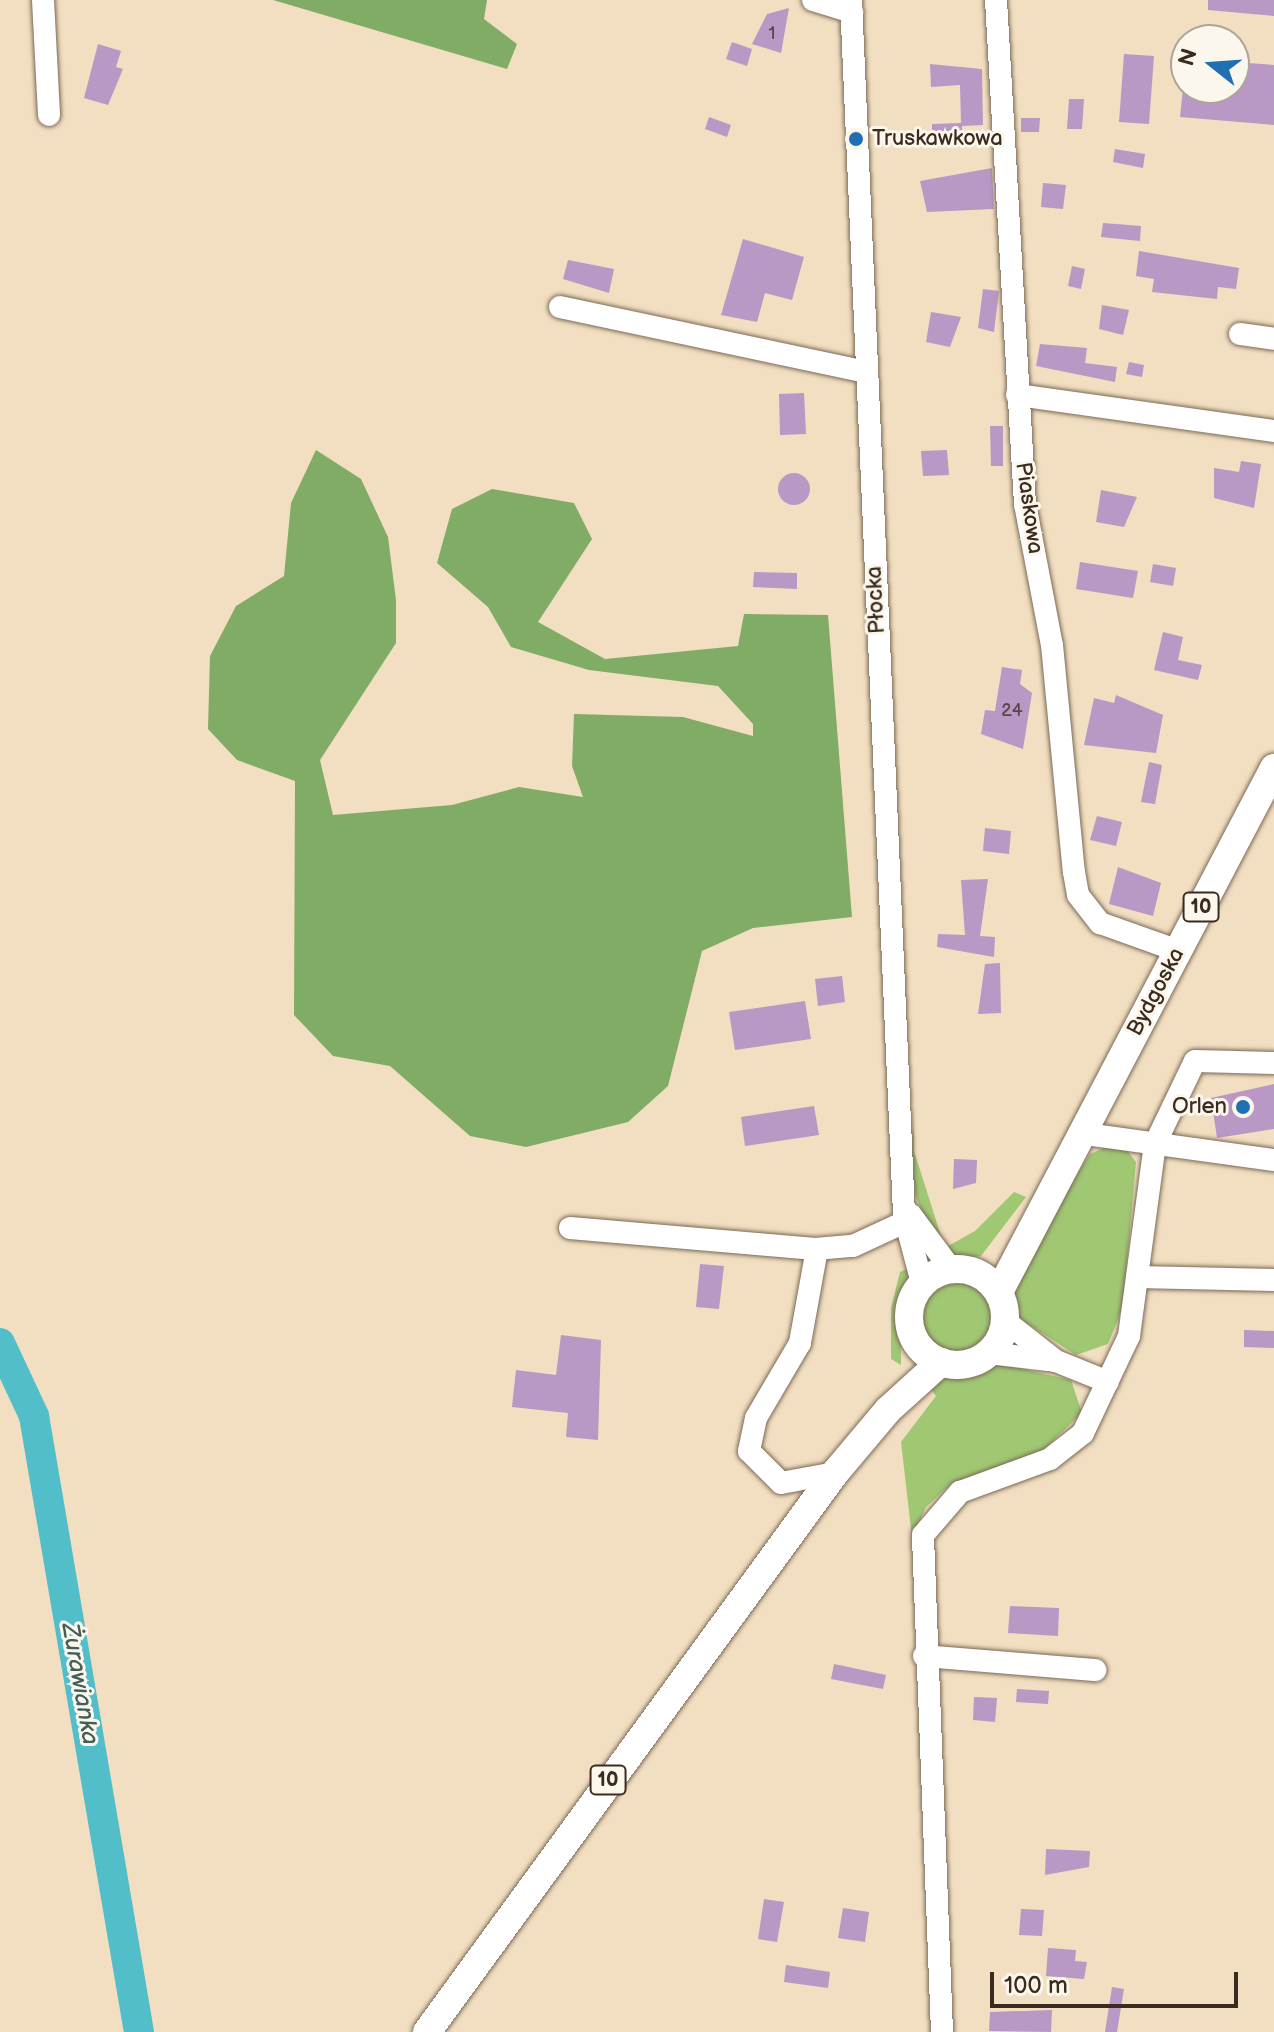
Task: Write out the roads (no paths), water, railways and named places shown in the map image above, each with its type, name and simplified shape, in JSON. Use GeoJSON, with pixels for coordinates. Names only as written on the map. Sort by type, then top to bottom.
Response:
{"type":"FeatureCollection","features":[{"type":"Feature","properties":{"kind":"main road","name":"Bydgoska"},"geometry":{"type":"LineString","coordinates":[[1128,1046],[1274,768]]}},
{"type":"Feature","properties":{"kind":"main road","name":"10"},"geometry":{"type":"LineString","coordinates":[[999,1292],[1086,1134],[1128,1046]]}},
{"type":"Feature","properties":{"kind":"main road","name":"10"},"geometry":{"type":"LineString","coordinates":[[922,1283],[962,1270],[1015,1226],[1128,1046]]}},
{"type":"Feature","properties":{"kind":"main road"},"geometry":{"type":"LineString","coordinates":[[922,1283],[909,1314],[930,1354],[970,1363],[989,1353],[1005,1321],[999,1292],[962,1270]]}},
{"type":"Feature","properties":{"kind":"main road","name":"10"},"geometry":{"type":"LineString","coordinates":[[427,2032],[835,1473],[930,1354]]}},
{"type":"Feature","properties":{"kind":"street"},"geometry":{"type":"LineString","coordinates":[[43,0],[49,115]]}},
{"type":"Feature","properties":{"kind":"street"},"geometry":{"type":"LineString","coordinates":[[813,0],[851,6]]}},
{"type":"Feature","properties":{"kind":"street","name":"Piaskowa"},"geometry":{"type":"LineString","coordinates":[[996,0],[1017,395],[1078,895],[1100,923],[1178,951]]}},
{"type":"Feature","properties":{"kind":"street","name":"Płocka"},"geometry":{"type":"LineString","coordinates":[[851,6],[905,1222],[922,1283]]}},
{"type":"Feature","properties":{"kind":"street"},"geometry":{"type":"LineString","coordinates":[[560,307],[866,372]]}},
{"type":"Feature","properties":{"kind":"street"},"geometry":{"type":"LineString","coordinates":[[1240,334],[1274,339]]}},
{"type":"Feature","properties":{"kind":"street"},"geometry":{"type":"LineString","coordinates":[[1017,395],[1274,431]]}},
{"type":"Feature","properties":{"kind":"street"},"geometry":{"type":"LineString","coordinates":[[942,2032],[920,1560],[933,1516],[971,1486],[1069,1448],[1108,1382],[1129,1336],[1155,1144],[1195,1061],[1274,1063]]}},
{"type":"Feature","properties":{"kind":"street"},"geometry":{"type":"LineString","coordinates":[[1086,1134],[1274,1160]]}},
{"type":"Feature","properties":{"kind":"street","name":"Płocka"},"geometry":{"type":"LineString","coordinates":[[905,1199],[925,1243],[962,1270]]}},
{"type":"Feature","properties":{"kind":"street"},"geometry":{"type":"LineString","coordinates":[[570,1228],[817,1249],[853,1246],[905,1222]]}},
{"type":"Feature","properties":{"kind":"street"},"geometry":{"type":"LineString","coordinates":[[817,1249],[800,1343],[749,1435],[749,1451],[764,1473],[801,1483],[835,1473]]}},
{"type":"Feature","properties":{"kind":"street"},"geometry":{"type":"LineString","coordinates":[[1137,1277],[1274,1280]]}},
{"type":"Feature","properties":{"kind":"street"},"geometry":{"type":"LineString","coordinates":[[1005,1321],[1056,1361]]}},
{"type":"Feature","properties":{"kind":"street"},"geometry":{"type":"LineString","coordinates":[[989,1353],[1056,1361],[1108,1382]]}},
{"type":"Feature","properties":{"kind":"street"},"geometry":{"type":"LineString","coordinates":[[924,1656],[1095,1670]]}},
{"type":"Feature","properties":{"kind":"waterway","name":"Żurawianka"},"geometry":{"type":"LineString","coordinates":[[0,1343],[34,1416],[139,2032]]}},
{"type":"Feature","properties":{"kind":"place","name":"Truskawkowa"},"geometry":{"type":"Point","coordinates":[856,139]}},
{"type":"Feature","properties":{"kind":"place","name":"Orlen"},"geometry":{"type":"Point","coordinates":[1243,1107]}}]}
